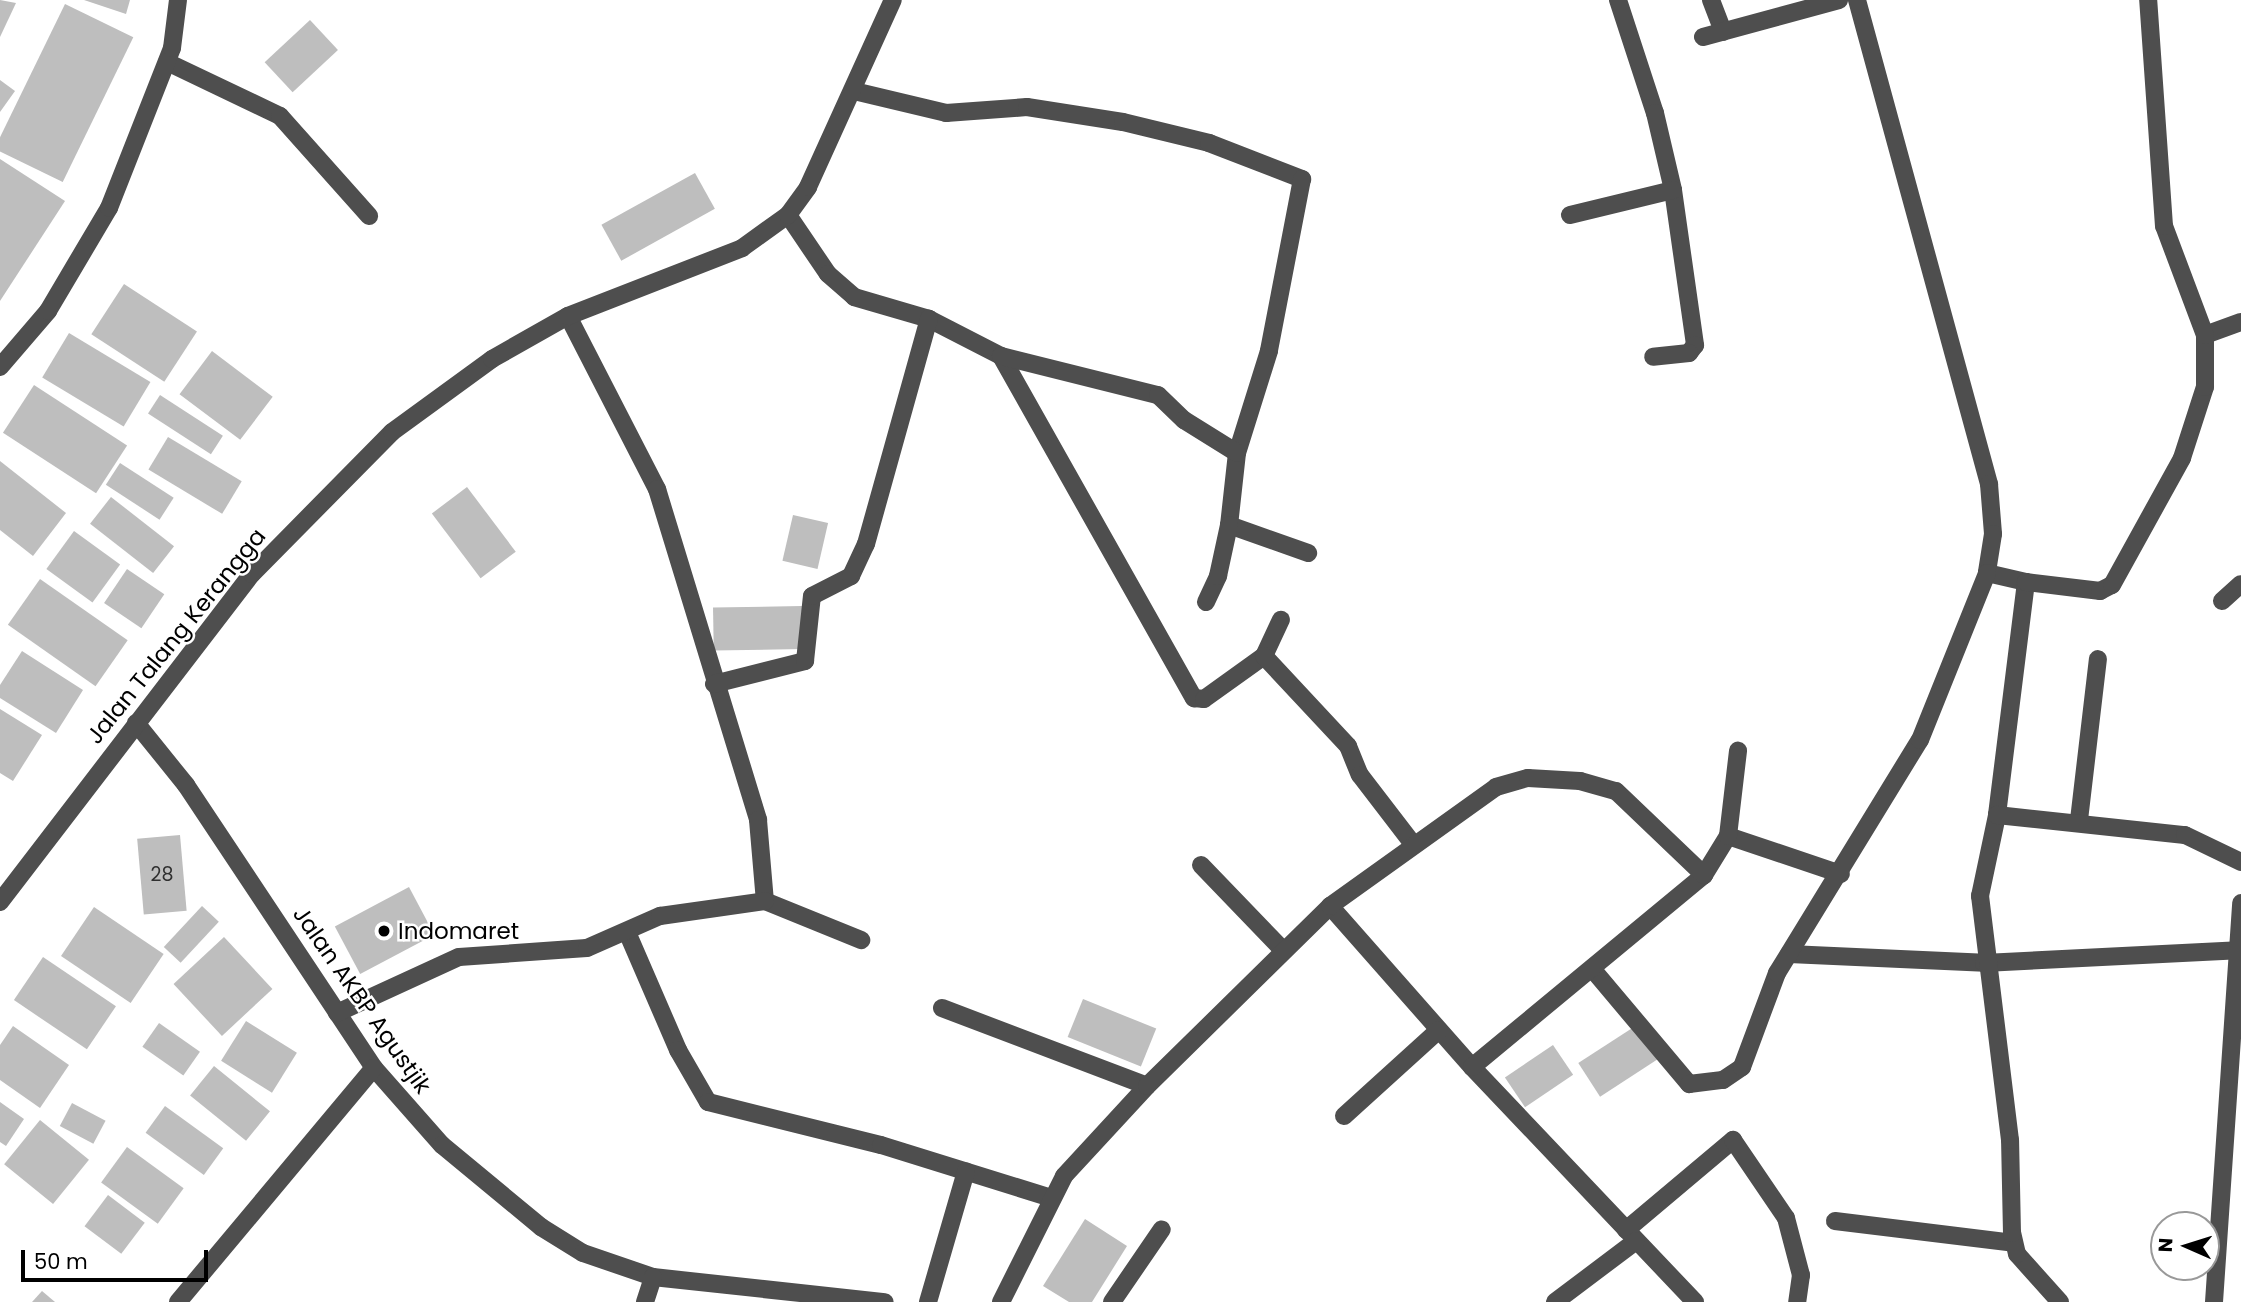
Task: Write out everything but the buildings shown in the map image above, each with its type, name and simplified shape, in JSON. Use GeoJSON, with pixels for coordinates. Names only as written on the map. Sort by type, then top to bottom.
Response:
{"type":"FeatureCollection","features":[{"type":"Feature","properties":{"kind":"street"},"geometry":{"type":"LineString","coordinates":[[0,367],[48,311],[109,208],[167,62],[178,0]]}},
{"type":"Feature","properties":{"kind":"street","name":"Jalan Talang Kerangga"},"geometry":{"type":"LineString","coordinates":[[0,902],[251,574],[362,460],[442,392],[568,316],[742,248],[788,215],[808,187],[854,91],[893,0]]}},
{"type":"Feature","properties":{"kind":"street"},"geometry":{"type":"LineString","coordinates":[[1618,0],[1632,35],[1673,190],[1695,345],[1689,353],[1653,358]]}},
{"type":"Feature","properties":{"kind":"street"},"geometry":{"type":"LineString","coordinates":[[1703,37],[1721,27],[1839,0]]}},
{"type":"Feature","properties":{"kind":"street"},"geometry":{"type":"LineString","coordinates":[[1594,971],[1685,1081],[1699,1086],[1723,1080],[1742,1067],[1768,993],[1789,954],[1841,874],[1920,740],[1987,573],[1993,534],[1989,484],[1857,0]]}},
{"type":"Feature","properties":{"kind":"street"},"geometry":{"type":"LineString","coordinates":[[1987,573],[2026,582],[2101,591],[2112,585],[2196,424],[2205,387],[2205,335],[2164,226],[2148,0]]}},
{"type":"Feature","properties":{"kind":"street"},"geometry":{"type":"LineString","coordinates":[[1712,3],[1721,27]]}},
{"type":"Feature","properties":{"kind":"street"},"geometry":{"type":"LineString","coordinates":[[167,62],[280,116],[369,216]]}},
{"type":"Feature","properties":{"kind":"street"},"geometry":{"type":"LineString","coordinates":[[854,91],[946,113],[1027,107],[1123,122],[1209,143],[1299,176],[1303,186],[1286,279],[1258,394],[1237,453],[1218,576],[1206,602]]}},
{"type":"Feature","properties":{"kind":"street"},"geometry":{"type":"LineString","coordinates":[[1570,215],[1673,190]]}},
{"type":"Feature","properties":{"kind":"street"},"geometry":{"type":"LineString","coordinates":[[788,215],[828,274],[847,292],[929,319],[1001,356],[1158,395],[1184,420],[1237,453]]}},
{"type":"Feature","properties":{"kind":"street"},"geometry":{"type":"LineString","coordinates":[[568,316],[657,489],[714,684],[758,820],[765,901]]}},
{"type":"Feature","properties":{"kind":"street"},"geometry":{"type":"LineString","coordinates":[[714,684],[805,661],[813,596],[851,576],[866,544],[929,319]]}},
{"type":"Feature","properties":{"kind":"street"},"geometry":{"type":"LineString","coordinates":[[2205,335],[2241,322]]}},
{"type":"Feature","properties":{"kind":"street"},"geometry":{"type":"LineString","coordinates":[[1001,356],[1195,698],[1204,699],[1264,656],[1281,620]]}},
{"type":"Feature","properties":{"kind":"street"},"geometry":{"type":"LineString","coordinates":[[1228,525],[1308,553]]}},
{"type":"Feature","properties":{"kind":"street"},"geometry":{"type":"LineString","coordinates":[[2026,582],[1997,815],[1981,876],[1984,962],[2010,1140],[2014,1243],[2026,1266],[2060,1302]]}},
{"type":"Feature","properties":{"kind":"street"},"geometry":{"type":"LineString","coordinates":[[2222,601],[2241,584]]}},
{"type":"Feature","properties":{"kind":"street"},"geometry":{"type":"LineString","coordinates":[[1264,656],[1348,746],[1360,775],[1413,844]]}},
{"type":"Feature","properties":{"kind":"street"},"geometry":{"type":"LineString","coordinates":[[2078,820],[2098,659]]}},
{"type":"Feature","properties":{"kind":"street","name":"Jalan AKBP Agustjik"},"geometry":{"type":"LineString","coordinates":[[136,723],[186,785],[374,1069],[442,1145],[541,1227],[583,1254],[653,1277],[885,1302]]}},
{"type":"Feature","properties":{"kind":"street"},"geometry":{"type":"LineString","coordinates":[[1472,1068],[1594,971],[1704,875],[1728,836],[1738,751]]}},
{"type":"Feature","properties":{"kind":"street"},"geometry":{"type":"LineString","coordinates":[[1001,1302],[1064,1176],[1281,948],[1330,906],[1413,844],[1506,782],[1580,781],[1621,793],[1704,875]]}},
{"type":"Feature","properties":{"kind":"street"},"geometry":{"type":"LineString","coordinates":[[1997,815],[2078,820],[2185,835],[2241,862]]}},
{"type":"Feature","properties":{"kind":"street"},"geometry":{"type":"LineString","coordinates":[[1728,836],[1841,874]]}},
{"type":"Feature","properties":{"kind":"street"},"geometry":{"type":"LineString","coordinates":[[1201,865],[1281,948]]}},
{"type":"Feature","properties":{"kind":"street"},"geometry":{"type":"LineString","coordinates":[[337,1013],[459,957],[587,948],[689,909],[765,901],[861,940]]}},
{"type":"Feature","properties":{"kind":"street"},"geometry":{"type":"LineString","coordinates":[[2214,1302],[2234,1120],[2241,904]]}},
{"type":"Feature","properties":{"kind":"street"},"geometry":{"type":"LineString","coordinates":[[1330,906],[1472,1068],[1695,1302]]}},
{"type":"Feature","properties":{"kind":"street"},"geometry":{"type":"LineString","coordinates":[[627,932],[678,1050],[708,1102],[966,1171],[1051,1198]]}},
{"type":"Feature","properties":{"kind":"street"},"geometry":{"type":"LineString","coordinates":[[1789,954],[1984,962],[2238,950]]}},
{"type":"Feature","properties":{"kind":"street"},"geometry":{"type":"LineString","coordinates":[[942,1008],[1147,1086]]}},
{"type":"Feature","properties":{"kind":"street"},"geometry":{"type":"LineString","coordinates":[[1344,1116],[1439,1030]]}},
{"type":"Feature","properties":{"kind":"street"},"geometry":{"type":"LineString","coordinates":[[178,1302],[374,1069]]}},
{"type":"Feature","properties":{"kind":"street"},"geometry":{"type":"LineString","coordinates":[[1555,1302],[1631,1236],[1733,1140],[1786,1218],[1801,1275],[1797,1302]]}},
{"type":"Feature","properties":{"kind":"street"},"geometry":{"type":"LineString","coordinates":[[928,1302],[966,1171]]}},
{"type":"Feature","properties":{"kind":"street"},"geometry":{"type":"LineString","coordinates":[[1835,1221],[2014,1243]]}},
{"type":"Feature","properties":{"kind":"street"},"geometry":{"type":"LineString","coordinates":[[1112,1302],[1162,1229]]}},
{"type":"Feature","properties":{"kind":"street"},"geometry":{"type":"LineString","coordinates":[[645,1302],[653,1277]]}},
{"type":"Feature","properties":{"kind":"place","name":"Indomaret"},"geometry":{"type":"Point","coordinates":[384,931]}}]}
